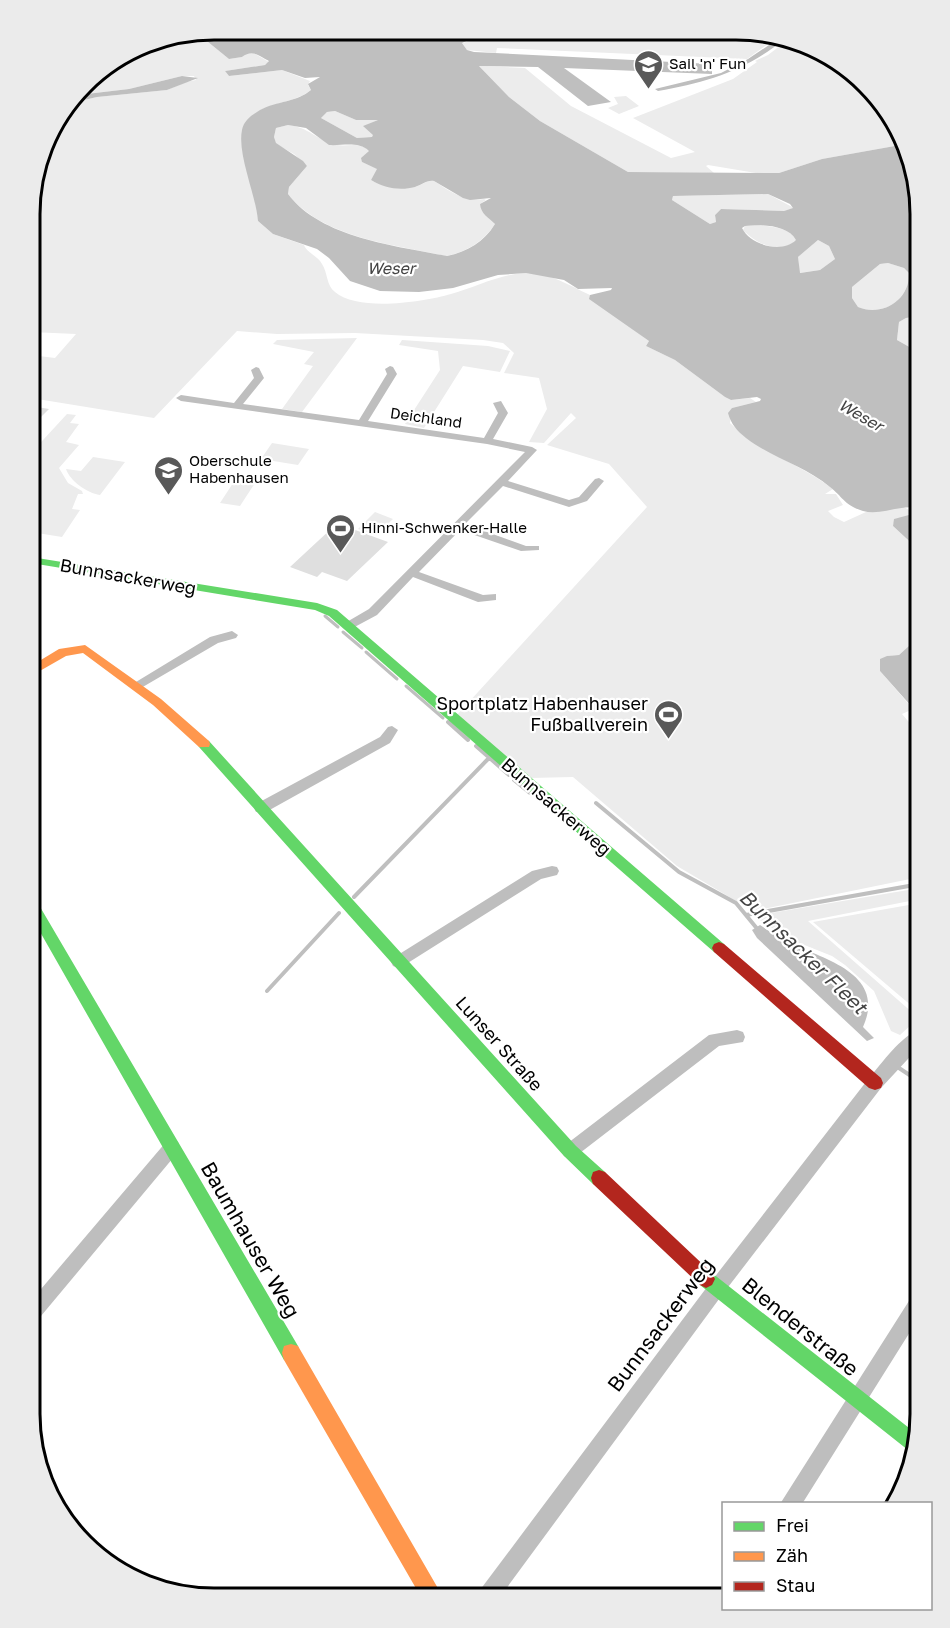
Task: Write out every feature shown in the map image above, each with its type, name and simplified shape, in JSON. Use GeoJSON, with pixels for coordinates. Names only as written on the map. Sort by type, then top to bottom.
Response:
{"type":"FeatureCollection","features":[{"type":"Feature","properties":{"kind":"street"},"geometry":{"type":"LineString","coordinates":[[658,89],[721,76],[749,63],[774,45]]}},
{"type":"Feature","properties":{"kind":"street","name":"Deichland"},"geometry":{"type":"LineString","coordinates":[[361,424],[393,374],[390,369]]}},
{"type":"Feature","properties":{"kind":"street"},"geometry":{"type":"LineString","coordinates":[[236,406],[259,378],[256,370]]}},
{"type":"Feature","properties":{"kind":"street","name":"Deichland"},"geometry":{"type":"LineString","coordinates":[[181,398],[487,441],[532,450],[373,612],[349,626]]}},
{"type":"Feature","properties":{"kind":"street"},"geometry":{"type":"LineString","coordinates":[[487,441],[503,413],[498,402]]}},
{"type":"Feature","properties":{"kind":"street"},"geometry":{"type":"LineString","coordinates":[[502,482],[569,504],[583,499],[599,481]]}},
{"type":"Feature","properties":{"kind":"street"},"geometry":{"type":"LineString","coordinates":[[459,526],[525,549],[535,548]]}},
{"type":"Feature","properties":{"kind":"street","name":"Bunnsackerweg"},"geometry":{"type":"LineString","coordinates":[[40,561],[317,607],[333,613],[875,1083]]}},
{"type":"Feature","properties":{"kind":"street"},"geometry":{"type":"LineString","coordinates":[[412,573],[482,599],[492,597]]}},
{"type":"Feature","properties":{"kind":"street"},"geometry":{"type":"LineString","coordinates":[[137,685],[214,640],[232,635]]}},
{"type":"Feature","properties":{"kind":"street","name":"Lunser Straße"},"geometry":{"type":"LineString","coordinates":[[40,666],[65,651],[76,648],[85,649],[137,685],[198,738],[570,1151],[716,1289]]}},
{"type":"Feature","properties":{"kind":"street"},"geometry":{"type":"LineString","coordinates":[[261,808],[385,740],[392,730]]}},
{"type":"Feature","properties":{"kind":"street"},"geometry":{"type":"LineString","coordinates":[[398,962],[537,875],[552,871]]}},
{"type":"Feature","properties":{"kind":"street","name":"Baumhauser Weg"},"geometry":{"type":"LineString","coordinates":[[40,920],[428,1588]]}},
{"type":"Feature","properties":{"kind":"street"},"geometry":{"type":"LineString","coordinates":[[570,1151],[715,1040],[737,1037]]}},
{"type":"Feature","properties":{"kind":"street","name":"Bunnsackerweg"},"geometry":{"type":"LineString","coordinates":[[494,1588],[716,1289],[875,1083],[909,1047]]}},
{"type":"Feature","properties":{"kind":"street"},"geometry":{"type":"LineString","coordinates":[[40,1304],[172,1147]]}},
{"type":"Feature","properties":{"kind":"street","name":"Blenderstraße"},"geometry":{"type":"LineString","coordinates":[[716,1289],[907,1439]]}},
{"type":"Feature","properties":{"kind":"street","name":"Blenderstraße"},"geometry":{"type":"LineString","coordinates":[[791,1502],[909,1316]]}},
{"type":"Feature","properties":{"kind":"shaded area"},"geometry":{"type":"Polygon","coordinates":[[[472,40],[736,40],[768,44],[747,59],[497,48],[496,53],[467,50],[462,43],[472,40]]]}},
{"type":"Feature","properties":{"kind":"shaded area"},"geometry":{"type":"Polygon","coordinates":[[[203,41],[207,41],[229,59],[242,57],[252,52],[269,62],[265,65],[225,71],[229,76],[282,70],[310,81],[308,85],[311,90],[305,94],[256,113],[258,221],[273,234],[304,245],[320,261],[330,286],[335,292],[359,302],[392,304],[439,297],[516,274],[543,275],[559,280],[590,295],[590,299],[649,341],[646,346],[675,360],[725,397],[731,400],[750,398],[756,402],[732,408],[730,423],[754,442],[833,489],[825,494],[836,494],[843,505],[828,511],[834,517],[844,522],[866,512],[904,507],[910,510],[910,516],[895,519],[893,526],[910,541],[910,645],[899,655],[887,656],[880,671],[910,705],[910,711],[902,714],[910,723],[909,879],[753,911],[677,866],[573,777],[530,778],[457,715],[647,507],[609,464],[547,445],[576,418],[571,413],[544,443],[529,442],[547,409],[539,378],[504,373],[514,353],[503,343],[355,333],[277,334],[237,331],[154,418],[40,399],[40,356],[55,358],[76,334],[40,332],[42,192],[46,169],[64,127],[84,100],[167,90],[196,80],[194,76],[182,76],[129,89],[90,94],[118,70],[148,54],[169,46],[203,41]]]}},
{"type":"Feature","properties":{"kind":"shaded area"},"geometry":{"type":"Polygon","coordinates":[[[781,46],[823,64],[842,76],[874,108],[895,146],[822,159],[779,173],[762,174],[708,165],[706,166],[714,173],[628,172],[540,121],[509,97],[479,66],[525,68],[571,106],[671,158],[695,152],[633,118],[733,79],[757,62],[755,61],[781,46]]]}},
{"type":"Feature","properties":{"kind":"shaded area"},"geometry":{"type":"Polygon","coordinates":[[[626,96],[639,106],[619,114],[608,108],[618,104],[614,97],[626,96]]]}},
{"type":"Feature","properties":{"kind":"shaded area"},"geometry":{"type":"Polygon","coordinates":[[[335,111],[356,120],[378,120],[364,126],[374,135],[357,138],[321,118],[327,112],[335,111]]]}},
{"type":"Feature","properties":{"kind":"shaded area"},"geometry":{"type":"Polygon","coordinates":[[[288,125],[302,128],[337,145],[358,145],[366,148],[370,151],[362,162],[378,169],[371,180],[380,184],[410,188],[434,181],[463,197],[484,199],[486,200],[480,204],[495,224],[486,236],[474,245],[446,256],[361,237],[320,221],[302,209],[288,194],[289,187],[307,166],[294,154],[276,144],[274,137],[276,128],[288,125]]]}},
{"type":"Feature","properties":{"kind":"shaded area"},"geometry":{"type":"Polygon","coordinates":[[[768,194],[794,208],[784,211],[721,209],[715,215],[716,222],[710,224],[672,200],[673,196],[768,194]]]}},
{"type":"Feature","properties":{"kind":"shaded area"},"geometry":{"type":"Polygon","coordinates":[[[754,225],[784,230],[797,240],[783,247],[768,246],[755,240],[743,230],[745,226],[754,225]]]}},
{"type":"Feature","properties":{"kind":"shaded area"},"geometry":{"type":"Polygon","coordinates":[[[818,240],[829,246],[835,259],[820,270],[799,273],[798,257],[818,240]]]}},
{"type":"Feature","properties":{"kind":"shaded area"},"geometry":{"type":"Polygon","coordinates":[[[888,263],[904,268],[909,273],[905,291],[893,304],[885,308],[867,310],[858,307],[852,298],[852,287],[880,264],[888,263]]]}},
{"type":"Feature","properties":{"kind":"shaded area"},"geometry":{"type":"Polygon","coordinates":[[[910,317],[910,347],[897,340],[899,322],[910,317]]]}},
{"type":"Feature","properties":{"kind":"shaded area"},"geometry":{"type":"Polygon","coordinates":[[[357,338],[302,412],[282,409],[313,366],[304,364],[314,352],[273,344],[277,340],[357,338]]]}},
{"type":"Feature","properties":{"kind":"shaded area"},"geometry":{"type":"Polygon","coordinates":[[[402,340],[488,346],[510,351],[500,372],[463,366],[424,428],[405,424],[440,370],[438,351],[399,345],[402,340]]]}},
{"type":"Feature","properties":{"kind":"shaded area"},"geometry":{"type":"Polygon","coordinates":[[[67,414],[76,415],[70,423],[79,424],[66,442],[79,445],[59,468],[68,483],[82,491],[83,494],[78,494],[72,509],[80,510],[62,537],[40,533],[40,443],[67,414]]]}},
{"type":"Feature","properties":{"kind":"shaded area"},"geometry":{"type":"Polygon","coordinates":[[[272,443],[309,449],[298,465],[261,459],[272,443]]]}},
{"type":"Feature","properties":{"kind":"shaded area"},"geometry":{"type":"Polygon","coordinates":[[[93,457],[125,462],[100,495],[80,486],[71,478],[66,469],[81,471],[93,457]]]}},
{"type":"Feature","properties":{"kind":"shaded area"},"geometry":{"type":"Polygon","coordinates":[[[235,480],[255,483],[240,506],[220,503],[235,480]]]}},
{"type":"Feature","properties":{"kind":"shaded area"},"geometry":{"type":"Polygon","coordinates":[[[375,512],[393,519],[376,535],[358,529],[375,512]]]}},
{"type":"Feature","properties":{"kind":"shaded area"},"geometry":{"type":"Polygon","coordinates":[[[909,890],[909,901],[808,921],[909,1010],[909,1026],[900,1035],[891,1031],[874,991],[845,965],[832,956],[787,938],[753,916],[909,890]]]}},
{"type":"Feature","properties":{"kind":"shaded area"},"geometry":{"type":"Polygon","coordinates":[[[909,905],[909,1004],[813,922],[909,905]]]}},
{"type":"Feature","properties":{"kind":"water","name":"Weser"},"geometry":{"type":"Polygon","coordinates":[[[207,41],[469,41],[462,43],[467,50],[474,52],[712,64],[712,74],[564,68],[611,102],[588,106],[538,67],[479,66],[509,97],[540,121],[628,172],[779,173],[822,159],[895,146],[906,180],[910,214],[910,317],[899,322],[897,340],[910,347],[910,507],[877,512],[857,509],[820,480],[746,438],[735,427],[728,413],[732,408],[761,399],[757,397],[731,400],[675,360],[646,346],[649,341],[589,299],[590,295],[612,288],[578,289],[564,280],[526,273],[498,275],[453,288],[419,292],[380,291],[350,281],[329,258],[317,249],[273,234],[258,221],[242,151],[243,126],[260,110],[305,94],[311,90],[308,84],[320,77],[305,78],[282,70],[229,76],[225,71],[265,65],[269,61],[252,53],[229,59],[207,41]],[[335,111],[327,112],[321,118],[357,138],[372,137],[373,135],[363,126],[378,120],[356,120],[335,111]],[[288,125],[276,128],[274,137],[276,143],[307,166],[289,187],[288,194],[302,209],[339,230],[383,244],[447,256],[474,245],[486,236],[495,224],[483,213],[480,204],[491,198],[470,200],[463,198],[434,181],[409,188],[387,187],[371,180],[377,169],[362,162],[361,158],[369,151],[365,148],[329,145],[306,128],[288,125]],[[768,194],[673,196],[672,200],[710,224],[716,222],[715,215],[721,209],[784,211],[793,208],[790,204],[768,194]],[[745,226],[742,228],[746,234],[767,246],[783,246],[796,240],[781,228],[745,226]],[[818,240],[798,257],[800,273],[820,270],[835,259],[829,246],[818,240]],[[888,263],[880,264],[852,287],[852,298],[858,307],[867,310],[885,308],[893,304],[905,291],[909,273],[904,268],[888,263]]]}},
{"type":"Feature","properties":{"kind":"water"},"geometry":{"type":"Polygon","coordinates":[[[182,76],[198,78],[167,90],[84,100],[90,94],[129,89],[182,76]]]}},
{"type":"Feature","properties":{"kind":"water"},"geometry":{"type":"Polygon","coordinates":[[[910,515],[910,541],[893,526],[894,519],[910,515]]]}},
{"type":"Feature","properties":{"kind":"water"},"geometry":{"type":"Polygon","coordinates":[[[910,645],[910,704],[880,671],[880,659],[899,655],[910,645]]]}},
{"type":"Feature","properties":{"kind":"water"},"geometry":{"type":"Polygon","coordinates":[[[760,925],[779,938],[844,968],[857,978],[866,991],[868,1007],[863,1027],[874,1038],[867,1041],[757,938],[752,930],[760,925]]]}},
{"type":"Feature","properties":{"kind":"building"},"geometry":{"type":"Polygon","coordinates":[[[40,408],[49,409],[40,418],[40,408]]]}},
{"type":"Feature","properties":{"kind":"building","name":"Hinni-Schwenker-Halle"},"geometry":{"type":"Polygon","coordinates":[[[347,527],[388,542],[347,581],[322,572],[317,577],[290,567],[332,528],[342,532],[347,527]]]}},
{"type":"Feature","properties":{"kind":"waterway"},"geometry":{"type":"LineString","coordinates":[[325,616],[338,627]]}},
{"type":"Feature","properties":{"kind":"waterway"},"geometry":{"type":"LineString","coordinates":[[343,632],[362,648]]}},
{"type":"Feature","properties":{"kind":"waterway"},"geometry":{"type":"LineString","coordinates":[[366,652],[397,679]]}},
{"type":"Feature","properties":{"kind":"waterway"},"geometry":{"type":"LineString","coordinates":[[406,686],[443,718]]}},
{"type":"Feature","properties":{"kind":"waterway"},"geometry":{"type":"LineString","coordinates":[[448,722],[468,740]]}},
{"type":"Feature","properties":{"kind":"waterway"},"geometry":{"type":"LineString","coordinates":[[476,746],[509,775]]}},
{"type":"Feature","properties":{"kind":"waterway"},"geometry":{"type":"LineString","coordinates":[[354,897],[489,758]]}},
{"type":"Feature","properties":{"kind":"waterway"},"geometry":{"type":"LineString","coordinates":[[514,780],[530,793]]}},
{"type":"Feature","properties":{"kind":"waterway","name":"Bunnsacker Fleet"},"geometry":{"type":"LineString","coordinates":[[596,803],[679,872],[736,903],[759,931]]}},
{"type":"Feature","properties":{"kind":"waterway"},"geometry":{"type":"LineString","coordinates":[[746,915],[909,886]]}},
{"type":"Feature","properties":{"kind":"waterway"},"geometry":{"type":"LineString","coordinates":[[267,991],[339,913]]}},
{"type":"Feature","properties":{"kind":"waterway","name":"Bunnsacker Fleet"},"geometry":{"type":"LineString","coordinates":[[899,1068],[909,1075]]}},
{"type":"Feature","properties":{"kind":"traffic: fast"},"geometry":{"type":"LineString","coordinates":[[40,561],[317,607],[333,613],[719,948]]}},
{"type":"Feature","properties":{"kind":"traffic: fast"},"geometry":{"type":"LineString","coordinates":[[204,744],[570,1151],[599,1178]]}},
{"type":"Feature","properties":{"kind":"traffic: fast"},"geometry":{"type":"LineString","coordinates":[[40,920],[291,1353]]}},
{"type":"Feature","properties":{"kind":"traffic: fast"},"geometry":{"type":"LineString","coordinates":[[706,1279],[907,1439]]}},
{"type":"Feature","properties":{"kind":"traffic: slow"},"geometry":{"type":"LineString","coordinates":[[40,666],[63,652],[85,649],[157,702],[204,744]]}},
{"type":"Feature","properties":{"kind":"traffic: slow"},"geometry":{"type":"LineString","coordinates":[[291,1353],[428,1588]]}},
{"type":"Feature","properties":{"kind":"traffic: jam"},"geometry":{"type":"LineString","coordinates":[[719,948],[875,1083]]}},
{"type":"Feature","properties":{"kind":"traffic: jam"},"geometry":{"type":"LineString","coordinates":[[599,1178],[706,1279]]}},
{"type":"Feature","properties":{"kind":"place","name":"Sail 'n' Fun"},"geometry":{"type":"Point","coordinates":[648,90]}},
{"type":"Feature","properties":{"kind":"place","name":"Oberschule Habenhausen"},"geometry":{"type":"Point","coordinates":[168,496]}},
{"type":"Feature","properties":{"kind":"place","name":"Hinni-Schwenker-Halle"},"geometry":{"type":"Point","coordinates":[340,554]}},
{"type":"Feature","properties":{"kind":"place","name":"Sportplatz Habenhauser Fußballverein"},"geometry":{"type":"Point","coordinates":[669,740]}}]}
